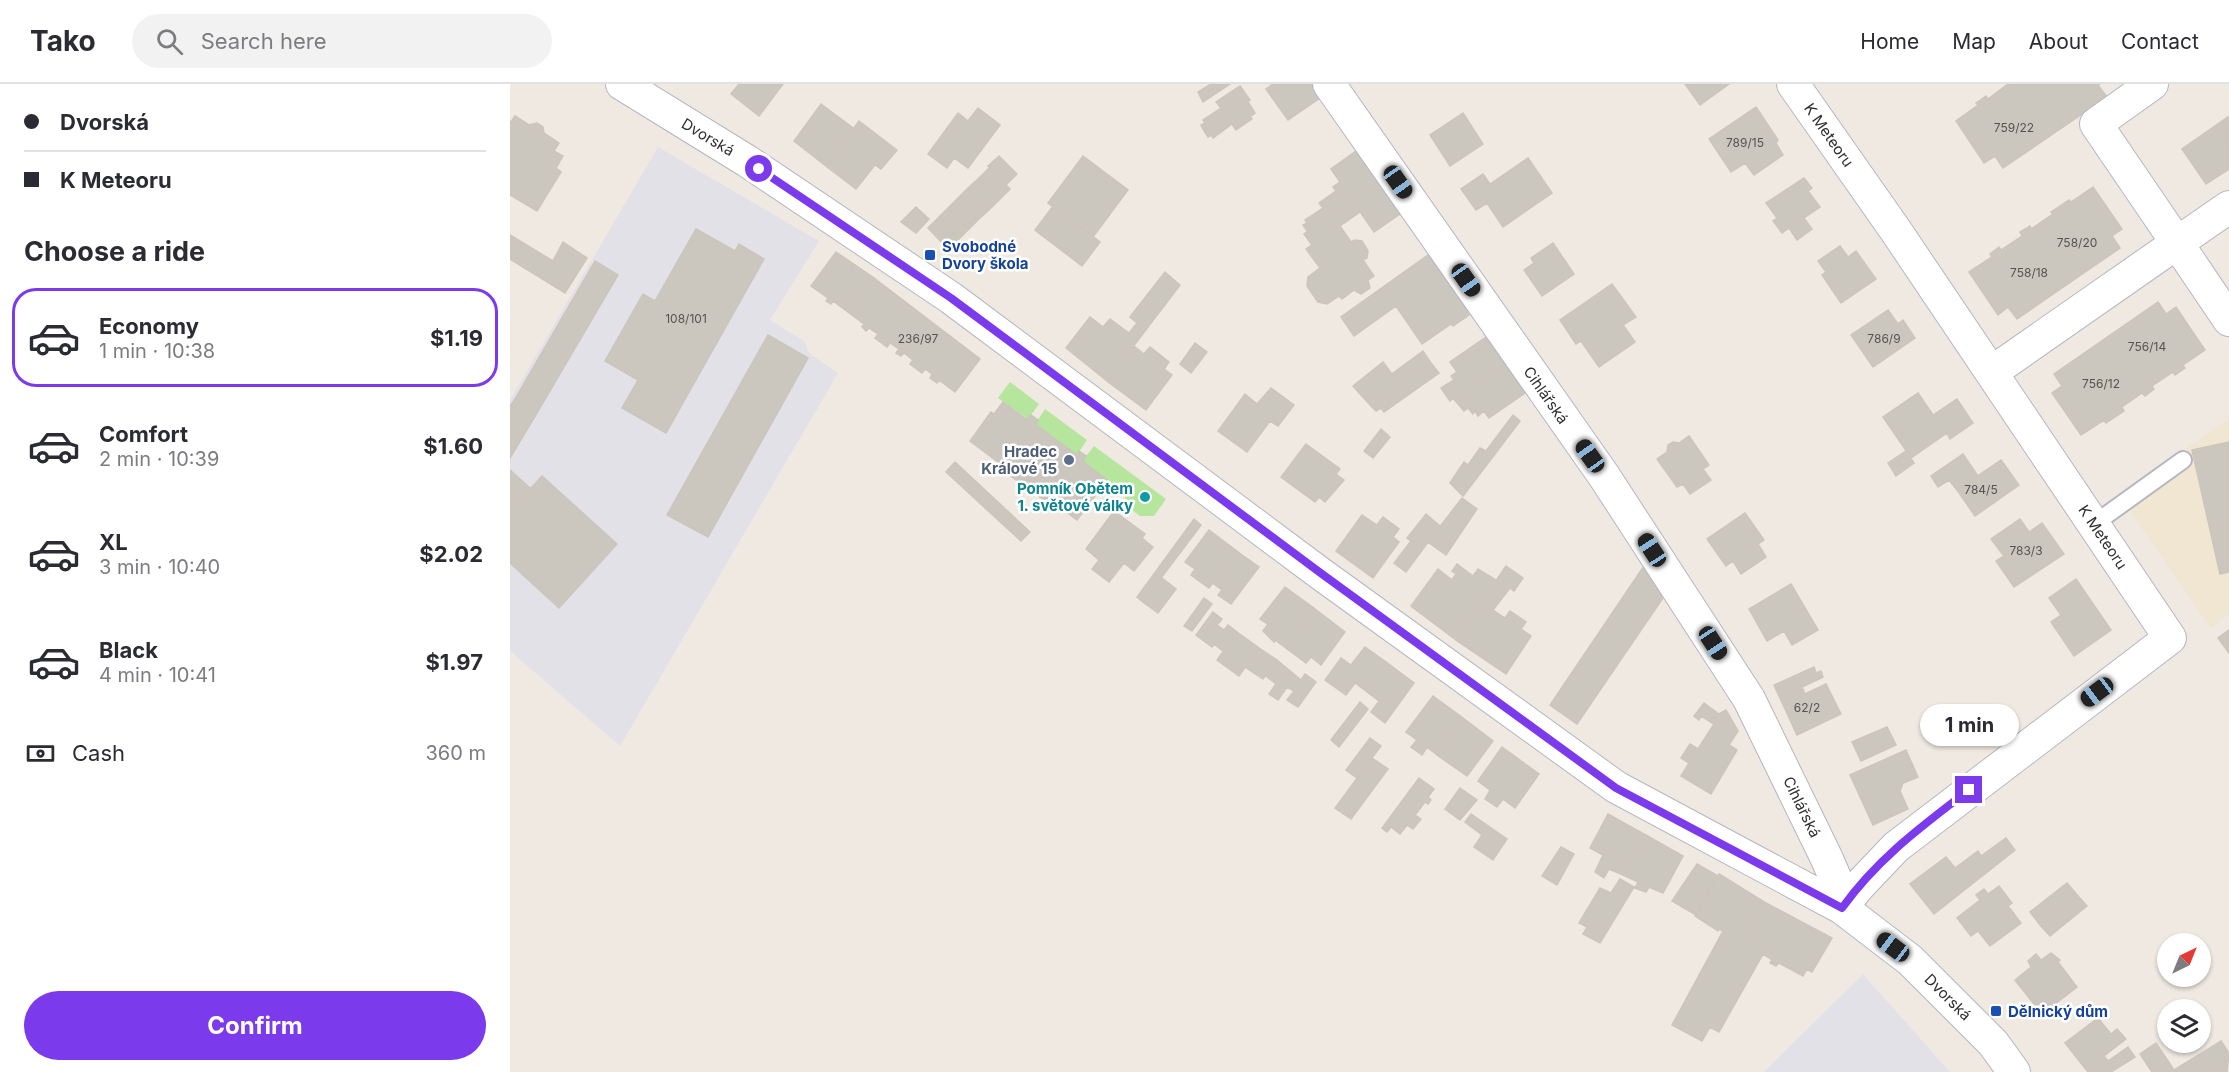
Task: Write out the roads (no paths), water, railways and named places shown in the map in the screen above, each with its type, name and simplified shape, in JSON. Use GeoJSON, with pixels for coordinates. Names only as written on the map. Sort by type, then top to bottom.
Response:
{"type":"FeatureCollection","features":[{"type":"Feature","properties":{"kind":"street","name":"Dvorská"},"geometry":{"type":"LineString","coordinates":[[622,84],[747,161],[951,298],[1322,574],[1616,788],[1842,908],[1910,960],[1994,1043],[2014,1072]]}},
{"type":"Feature","properties":{"kind":"street","name":"Cihlářská"},"geometry":{"type":"LineString","coordinates":[[1329,84],[1604,476],[1749,699],[1827,859],[1836,880],[1842,908]]}},
{"type":"Feature","properties":{"kind":"street","name":"K Meteoru"},"geometry":{"type":"LineString","coordinates":[[1793,84],[1992,372],[2170,638],[1896,847],[1857,888],[1842,908]]}},
{"type":"Feature","properties":{"kind":"street"},"geometry":{"type":"LineString","coordinates":[[2152,84],[2096,124],[2229,320]]}},
{"type":"Feature","properties":{"kind":"street"},"geometry":{"type":"LineString","coordinates":[[1992,372],[2229,207]]}},
{"type":"Feature","properties":{"kind":"lane"},"geometry":{"type":"LineString","coordinates":[[2094,524],[2183,460]]}},
{"type":"Feature","properties":{"kind":"place","name":"Svobodné Dvory škola"},"geometry":{"type":"Point","coordinates":[930,255]}},
{"type":"Feature","properties":{"kind":"place","name":"Hradec Králové 15"},"geometry":{"type":"Point","coordinates":[1069,460]}},
{"type":"Feature","properties":{"kind":"place","name":"Pomník Obětem 1. světové války"},"geometry":{"type":"Point","coordinates":[1145,497]}},
{"type":"Feature","properties":{"kind":"place","name":"Dělnický dům"},"geometry":{"type":"Point","coordinates":[1996,1011]}}]}
